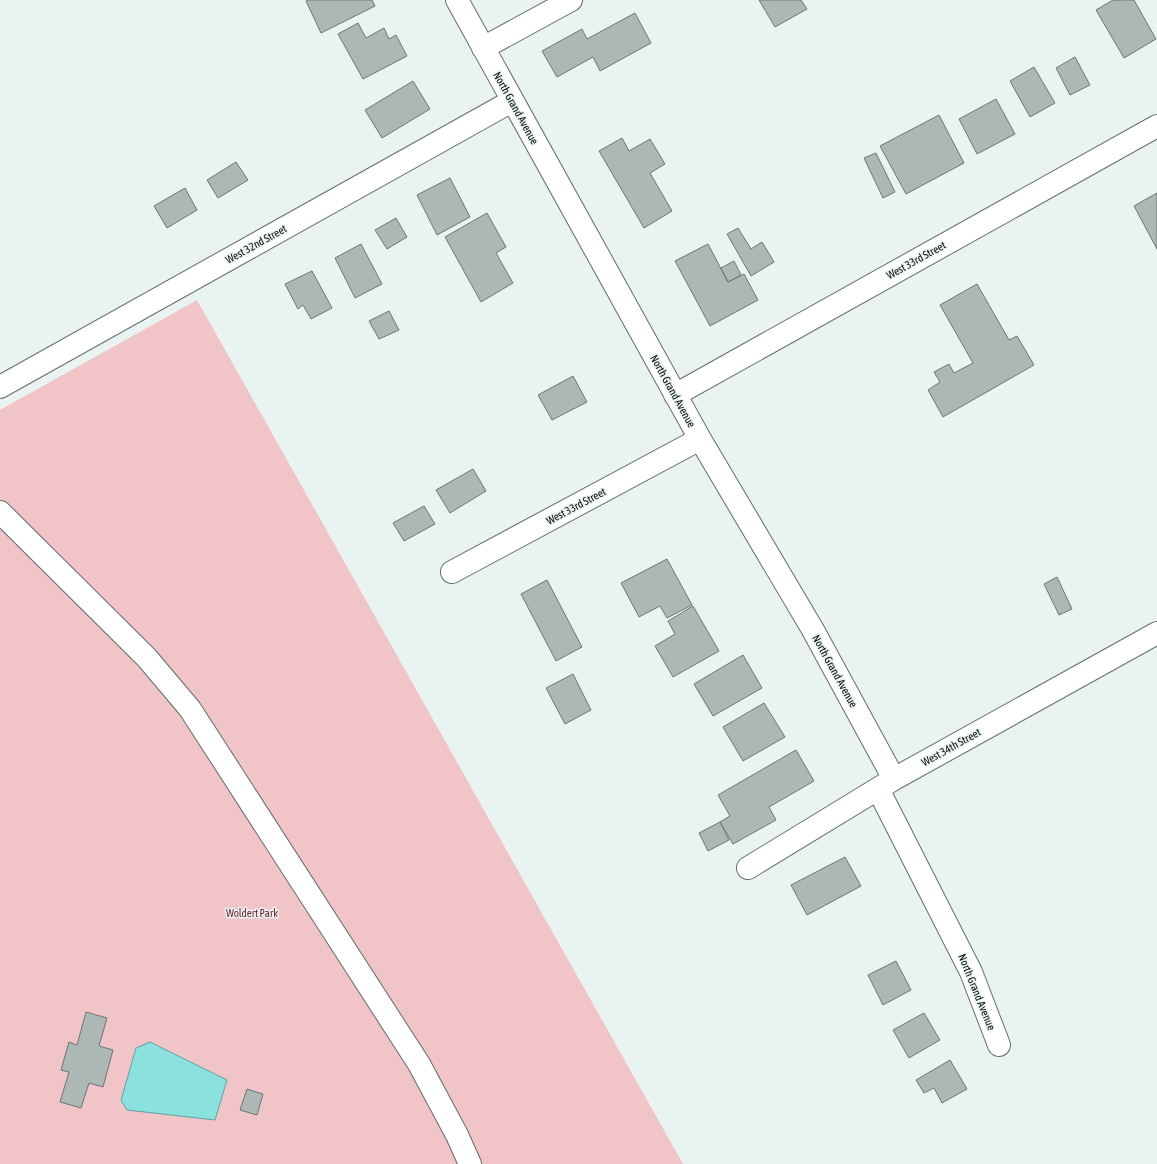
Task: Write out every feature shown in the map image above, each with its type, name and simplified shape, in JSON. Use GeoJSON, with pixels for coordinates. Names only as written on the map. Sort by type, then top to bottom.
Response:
{"type":"FeatureCollection","features":[{"type":"Feature","properties":{"kind":"street","name":"North Grand Avenue"},"geometry":{"type":"LineString","coordinates":[[457,0],[700,439],[813,630],[886,784],[972,972],[999,1045]]}},
{"type":"Feature","properties":{"kind":"street"},"geometry":{"type":"LineString","coordinates":[[483,48],[571,0]]}},
{"type":"Feature","properties":{"kind":"street","name":"West 32nd Street"},"geometry":{"type":"LineString","coordinates":[[0,387],[512,101]]}},
{"type":"Feature","properties":{"kind":"street","name":"West 33rd Street"},"geometry":{"type":"LineString","coordinates":[[675,394],[1157,126]]}},
{"type":"Feature","properties":{"kind":"street","name":"West 33rd Street"},"geometry":{"type":"LineString","coordinates":[[452,572],[700,439]]}},
{"type":"Feature","properties":{"kind":"street"},"geometry":{"type":"LineString","coordinates":[[0,512],[147,658],[190,710],[419,1064],[457,1135],[470,1164]]}},
{"type":"Feature","properties":{"kind":"street","name":"West 34th Street"},"geometry":{"type":"LineString","coordinates":[[748,868],[886,784],[1157,633]]}},
{"type":"Feature","properties":{"kind":"green space","name":"Woldert Park"},"geometry":{"type":"Polygon","coordinates":[[[197,300],[683,1164],[0,1164],[0,410],[197,300]]]}},
{"type":"Feature","properties":{"kind":"water"},"geometry":{"type":"Polygon","coordinates":[[[150,1042],[227,1080],[215,1120],[127,1110],[121,1100],[136,1048],[150,1042]]]}},
{"type":"Feature","properties":{"kind":"building"},"geometry":{"type":"Polygon","coordinates":[[[372,0],[375,6],[321,33],[306,1],[372,0]]]}},
{"type":"Feature","properties":{"kind":"building"},"geometry":{"type":"Polygon","coordinates":[[[759,0],[801,0],[807,9],[775,27],[759,0]]]}},
{"type":"Feature","properties":{"kind":"building"},"geometry":{"type":"Polygon","coordinates":[[[1113,0],[1134,0],[1156,39],[1124,58],[1096,10],[1113,0]]]}},
{"type":"Feature","properties":{"kind":"building"},"geometry":{"type":"Polygon","coordinates":[[[635,13],[651,43],[600,71],[593,57],[557,77],[542,51],[582,29],[587,39],[635,13]]]}},
{"type":"Feature","properties":{"kind":"building"},"geometry":{"type":"Polygon","coordinates":[[[358,23],[366,38],[384,28],[389,39],[396,35],[407,56],[363,79],[338,34],[358,23]]]}},
{"type":"Feature","properties":{"kind":"building"},"geometry":{"type":"Polygon","coordinates":[[[1075,57],[1090,85],[1070,95],[1056,68],[1075,57]]]}},
{"type":"Feature","properties":{"kind":"building"},"geometry":{"type":"Polygon","coordinates":[[[1034,67],[1055,103],[1030,117],[1010,81],[1034,67]]]}},
{"type":"Feature","properties":{"kind":"building"},"geometry":{"type":"Polygon","coordinates":[[[413,81],[430,109],[382,138],[365,110],[413,81]]]}},
{"type":"Feature","properties":{"kind":"building"},"geometry":{"type":"Polygon","coordinates":[[[996,99],[1015,134],[977,154],[959,119],[996,99]]]}},
{"type":"Feature","properties":{"kind":"building"},"geometry":{"type":"Polygon","coordinates":[[[939,115],[964,163],[906,194],[880,146],[939,115]]]}},
{"type":"Feature","properties":{"kind":"building"},"geometry":{"type":"Polygon","coordinates":[[[622,138],[629,151],[650,139],[665,164],[650,173],[672,211],[644,228],[599,151],[622,138]]]}},
{"type":"Feature","properties":{"kind":"building"},"geometry":{"type":"Polygon","coordinates":[[[876,153],[895,192],[883,198],[864,158],[876,153]]]}},
{"type":"Feature","properties":{"kind":"building"},"geometry":{"type":"Polygon","coordinates":[[[236,162],[248,180],[218,198],[207,180],[236,162]]]}},
{"type":"Feature","properties":{"kind":"building"},"geometry":{"type":"Polygon","coordinates":[[[450,178],[470,217],[437,235],[417,195],[450,178]]]}},
{"type":"Feature","properties":{"kind":"building"},"geometry":{"type":"Polygon","coordinates":[[[185,188],[197,210],[167,228],[154,206],[185,188]]]}},
{"type":"Feature","properties":{"kind":"building"},"geometry":{"type":"Polygon","coordinates":[[[1157,193],[1157,249],[1134,206],[1157,193]]]}},
{"type":"Feature","properties":{"kind":"building"},"geometry":{"type":"Polygon","coordinates":[[[487,213],[506,247],[496,253],[513,283],[481,302],[445,237],[487,213]]]}},
{"type":"Feature","properties":{"kind":"building"},"geometry":{"type":"Polygon","coordinates":[[[396,218],[407,237],[387,249],[375,230],[396,218]]]}},
{"type":"Feature","properties":{"kind":"building"},"geometry":{"type":"Polygon","coordinates":[[[738,228],[751,249],[762,242],[774,262],[751,276],[727,234],[738,228]]]}},
{"type":"Feature","properties":{"kind":"building"},"geometry":{"type":"Polygon","coordinates":[[[361,244],[382,284],[355,298],[335,258],[361,244]]]}},
{"type":"Feature","properties":{"kind":"building"},"geometry":{"type":"Polygon","coordinates":[[[708,244],[728,282],[744,274],[758,300],[710,326],[675,261],[708,244]]]}},
{"type":"Feature","properties":{"kind":"building"},"geometry":{"type":"Polygon","coordinates":[[[734,261],[741,275],[728,282],[721,268],[734,261]]]}},
{"type":"Feature","properties":{"kind":"building"},"geometry":{"type":"Polygon","coordinates":[[[312,271],[332,308],[311,319],[303,305],[298,309],[285,284],[312,271]]]}},
{"type":"Feature","properties":{"kind":"building"},"geometry":{"type":"Polygon","coordinates":[[[977,284],[1009,340],[1017,336],[1034,365],[943,417],[928,390],[940,382],[934,372],[949,364],[954,373],[973,363],[940,305],[977,284]]]}},
{"type":"Feature","properties":{"kind":"building"},"geometry":{"type":"Polygon","coordinates":[[[389,311],[399,330],[379,339],[369,321],[389,311]]]}},
{"type":"Feature","properties":{"kind":"building"},"geometry":{"type":"Polygon","coordinates":[[[573,376],[587,402],[552,420],[538,395],[573,376]]]}},
{"type":"Feature","properties":{"kind":"building"},"geometry":{"type":"Polygon","coordinates":[[[473,469],[486,491],[450,513],[436,490],[473,469]]]}},
{"type":"Feature","properties":{"kind":"building"},"geometry":{"type":"Polygon","coordinates":[[[424,506],[435,524],[404,541],[393,523],[424,506]]]}},
{"type":"Feature","properties":{"kind":"building"},"geometry":{"type":"Polygon","coordinates":[[[667,559],[692,605],[667,618],[660,606],[639,617],[621,583],[667,559]]]}},
{"type":"Feature","properties":{"kind":"building"},"geometry":{"type":"Polygon","coordinates":[[[1057,577],[1072,609],[1059,615],[1044,584],[1057,577]]]}},
{"type":"Feature","properties":{"kind":"building"},"geometry":{"type":"Polygon","coordinates":[[[547,580],[582,647],[556,661],[521,594],[547,580]]]}},
{"type":"Feature","properties":{"kind":"building"},"geometry":{"type":"Polygon","coordinates":[[[693,606],[719,651],[673,677],[655,646],[675,634],[668,621],[693,606]]]}},
{"type":"Feature","properties":{"kind":"building"},"geometry":{"type":"Polygon","coordinates":[[[743,655],[762,688],[713,716],[694,684],[743,655]]]}},
{"type":"Feature","properties":{"kind":"building"},"geometry":{"type":"Polygon","coordinates":[[[573,674],[591,710],[565,724],[546,688],[573,674]]]}},
{"type":"Feature","properties":{"kind":"building"},"geometry":{"type":"Polygon","coordinates":[[[764,703],[785,737],[743,761],[723,727],[764,703]]]}},
{"type":"Feature","properties":{"kind":"building"},"geometry":{"type":"Polygon","coordinates":[[[796,750],[814,781],[769,807],[776,820],[733,844],[720,822],[730,816],[718,795],[796,750]]]}},
{"type":"Feature","properties":{"kind":"building"},"geometry":{"type":"Polygon","coordinates":[[[720,822],[729,840],[708,851],[699,833],[720,822]]]}},
{"type":"Feature","properties":{"kind":"building"},"geometry":{"type":"Polygon","coordinates":[[[845,857],[861,886],[807,915],[791,885],[845,857]]]}},
{"type":"Feature","properties":{"kind":"building"},"geometry":{"type":"Polygon","coordinates":[[[896,961],[911,990],[883,1005],[868,975],[896,961]]]}},
{"type":"Feature","properties":{"kind":"building"},"geometry":{"type":"Polygon","coordinates":[[[86,1012],[107,1018],[99,1046],[113,1050],[103,1087],[89,1083],[81,1108],[60,1102],[69,1072],[61,1070],[69,1042],[77,1045],[86,1012]]]}},
{"type":"Feature","properties":{"kind":"building"},"geometry":{"type":"Polygon","coordinates":[[[924,1013],[940,1040],[909,1058],[893,1030],[924,1013]]]}},
{"type":"Feature","properties":{"kind":"building"},"geometry":{"type":"Polygon","coordinates":[[[950,1060],[967,1089],[942,1103],[934,1088],[924,1093],[916,1080],[950,1060]]]}},
{"type":"Feature","properties":{"kind":"building"},"geometry":{"type":"Polygon","coordinates":[[[247,1089],[263,1094],[257,1115],[240,1110],[247,1089]]]}}]}
